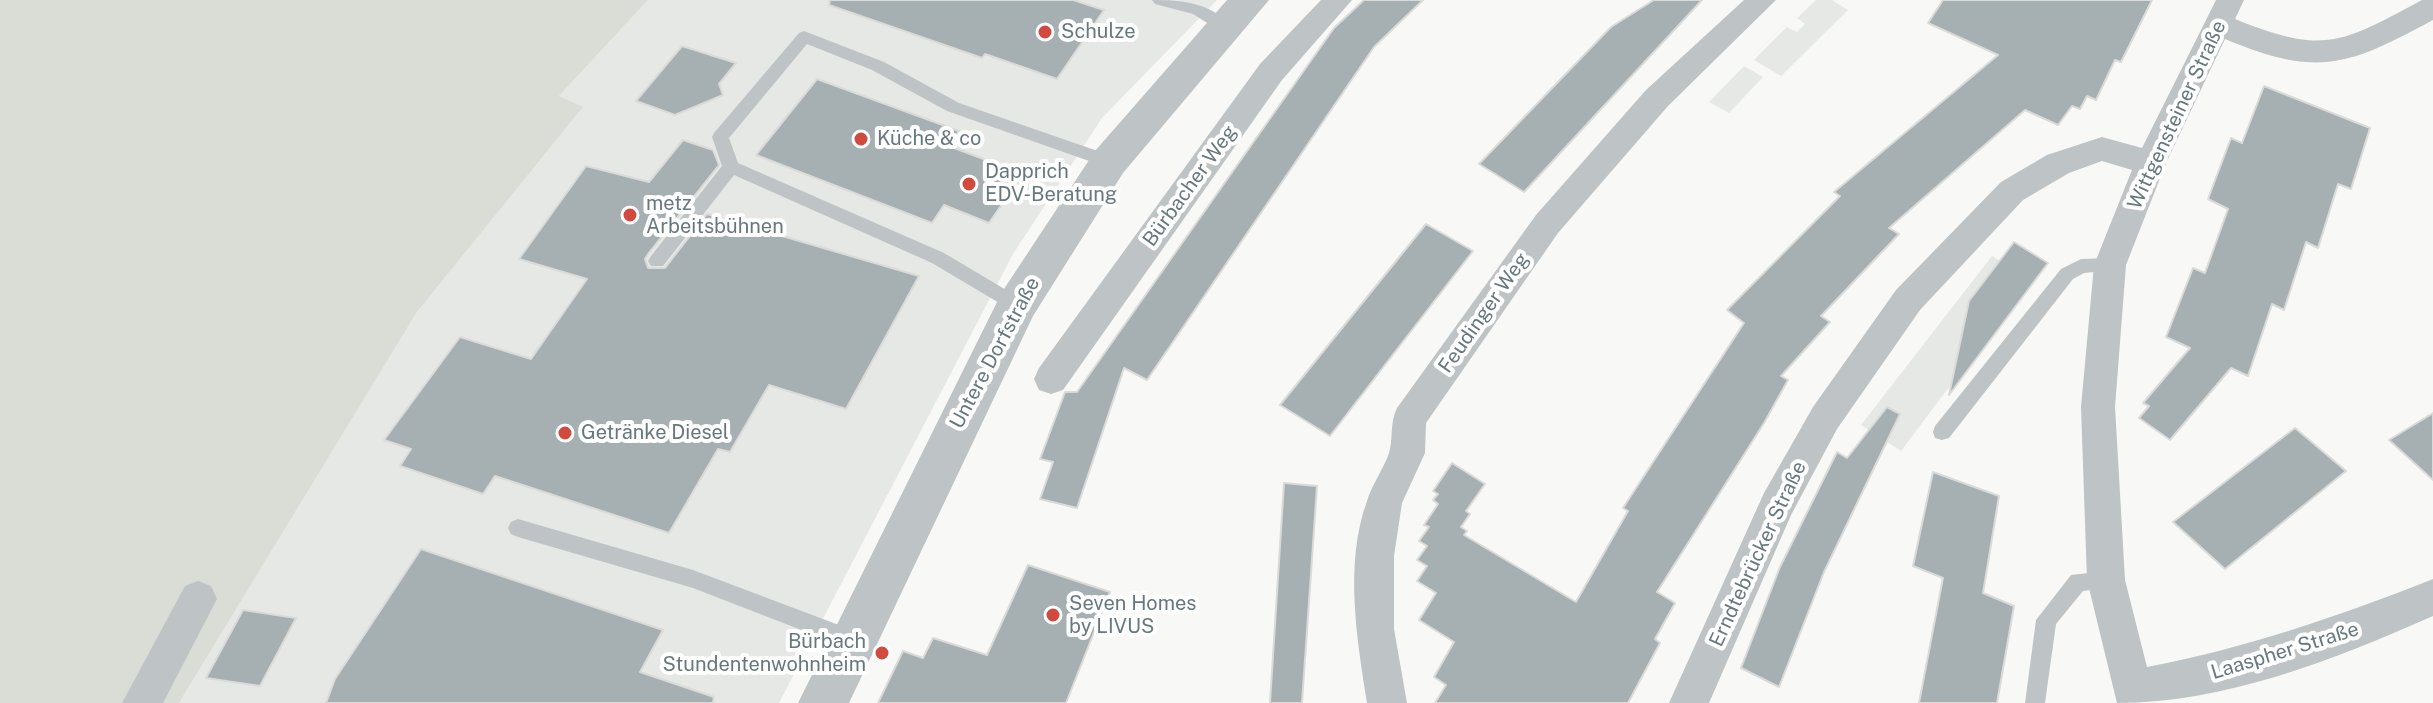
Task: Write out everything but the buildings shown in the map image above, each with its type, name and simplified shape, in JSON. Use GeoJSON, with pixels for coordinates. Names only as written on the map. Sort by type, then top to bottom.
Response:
{"type":"FeatureCollection","features":[{"type":"Feature","properties":{"kind":"street","name":"Bürbacher Weg"},"geometry":{"type":"LineString","coordinates":[[1051,379],[1271,72],[1338,0]]}},
{"type":"Feature","properties":{"kind":"street","name":"Feudinger Weg"},"geometry":{"type":"LineString","coordinates":[[1387,703],[1375,629],[1375,556],[1384,503],[1407,453],[1409,419],[1547,224],[1657,98],[1762,0]]}},
{"type":"Feature","properties":{"kind":"street"},"geometry":{"type":"LineString","coordinates":[[2225,12],[2284,49],[2322,53],[2433,7]]}},
{"type":"Feature","properties":{"kind":"street","name":"Wittgensteiner Straße"},"geometry":{"type":"LineString","coordinates":[[2135,696],[2106,580],[2098,407],[2110,265],[2150,163],[2225,12]]}},
{"type":"Feature","properties":{"kind":"street","name":"Untere Dorfstraße"},"geometry":{"type":"LineString","coordinates":[[823,703],[994,345],[1017,305],[1109,162],[1236,14]]}},
{"type":"Feature","properties":{"kind":"street","name":"Erndtebrücker Straße"},"geometry":{"type":"LineString","coordinates":[[1689,703],[1777,505],[1825,418],[1908,300],[2012,191],[2058,164],[2102,149],[2150,163]]}},
{"type":"Feature","properties":{"kind":"street","name":"Laaspher Straße"},"geometry":{"type":"LineString","coordinates":[[2135,696],[2359,629],[2433,597]]}},
{"type":"Feature","properties":{"kind":"street"},"geometry":{"type":"LineString","coordinates":[[142,703],[198,599]]}},
{"type":"Feature","properties":{"kind":"lane"},"geometry":{"type":"LineString","coordinates":[[1160,0],[1198,10],[1236,14]]}},
{"type":"Feature","properties":{"kind":"lane"},"geometry":{"type":"LineString","coordinates":[[1017,305],[938,258],[731,167],[720,137],[804,37],[878,66],[953,107],[1109,162]]}},
{"type":"Feature","properties":{"kind":"lane"},"geometry":{"type":"LineString","coordinates":[[657,261],[731,167]]}},
{"type":"Feature","properties":{"kind":"lane"},"geometry":{"type":"LineString","coordinates":[[1942,432],[2067,274],[2081,266],[2110,265]]}},
{"type":"Feature","properties":{"kind":"lane"},"geometry":{"type":"LineString","coordinates":[[518,528],[693,579],[853,640]]}},
{"type":"Feature","properties":{"kind":"lane"},"geometry":{"type":"LineString","coordinates":[[2035,703],[2046,620],[2078,582],[2106,580]]}},
{"type":"Feature","properties":{"kind":"shaded area"},"geometry":{"type":"Polygon","coordinates":[[[0,0],[648,0],[559,96],[583,107],[417,312],[179,703],[0,703],[0,0]]]}},
{"type":"Feature","properties":{"kind":"shaded area"},"geometry":{"type":"Polygon","coordinates":[[[648,0],[1217,0],[1102,118],[1013,254],[779,703],[179,703],[417,312],[582,108],[559,96],[648,0]]]}},
{"type":"Feature","properties":{"kind":"shaded area"},"geometry":{"type":"Polygon","coordinates":[[[1816,0],[1832,0],[1848,10],[1781,76],[1754,60],[1787,27],[1797,32],[1805,24],[1797,18],[1816,0]]]}},
{"type":"Feature","properties":{"kind":"shaded area"},"geometry":{"type":"Polygon","coordinates":[[[1744,66],[1763,77],[1729,113],[1709,102],[1744,66]]]}},
{"type":"Feature","properties":{"kind":"shaded area"},"geometry":{"type":"Polygon","coordinates":[[[1992,256],[2030,279],[1901,451],[1861,425],[1992,256]]]}},
{"type":"Feature","properties":{"kind":"place","name":"Schulze"},"geometry":{"type":"Point","coordinates":[1045,32]}},
{"type":"Feature","properties":{"kind":"place","name":"Küche & co"},"geometry":{"type":"Point","coordinates":[861,139]}},
{"type":"Feature","properties":{"kind":"place","name":"Dapprich EDV-Beratung"},"geometry":{"type":"Point","coordinates":[969,184]}},
{"type":"Feature","properties":{"kind":"place","name":"metz Arbeitsbühnen"},"geometry":{"type":"Point","coordinates":[630,215]}},
{"type":"Feature","properties":{"kind":"place","name":"Getränke Diesel"},"geometry":{"type":"Point","coordinates":[565,433]}},
{"type":"Feature","properties":{"kind":"place","name":"Seven Homes by LIVUS"},"geometry":{"type":"Point","coordinates":[1053,615]}},
{"type":"Feature","properties":{"kind":"place","name":"Bürbach Stundentenwohnheim"},"geometry":{"type":"Point","coordinates":[882,653]}}]}
